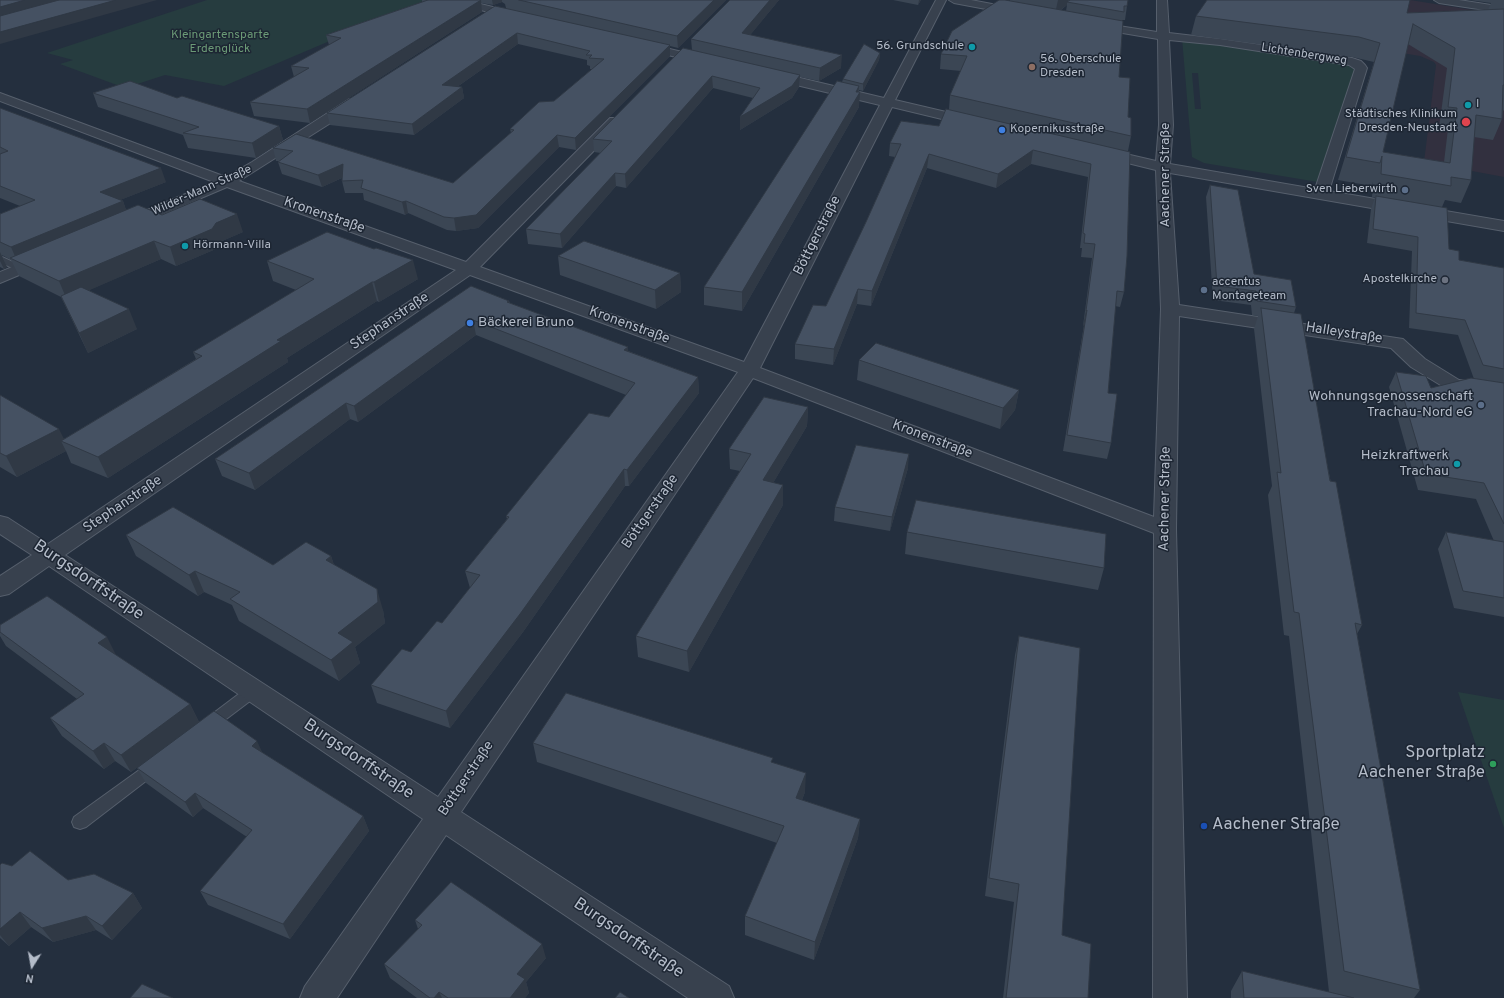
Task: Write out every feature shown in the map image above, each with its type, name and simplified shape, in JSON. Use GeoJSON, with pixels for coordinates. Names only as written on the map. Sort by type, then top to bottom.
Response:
{"type":"FeatureCollection","features":[{"type":"Feature","properties":{"kind":"street"},"geometry":{"type":"LineString","coordinates":[[451,0],[530,19]]}},
{"type":"Feature","properties":{"kind":"street"},"geometry":{"type":"LineString","coordinates":[[482,19],[510,0]]}},
{"type":"Feature","properties":{"kind":"street","name":"Böttgerstraße"},"geometry":{"type":"LineString","coordinates":[[317,998],[749,370],[941,0]]}},
{"type":"Feature","properties":{"kind":"street"},"geometry":{"type":"LineString","coordinates":[[954,0],[1032,14]]}},
{"type":"Feature","properties":{"kind":"street","name":"Aachener Straße"},"geometry":{"type":"LineString","coordinates":[[1162,0],[1166,125],[1163,167],[1170,310],[1165,529],[1170,998]]}},
{"type":"Feature","properties":{"kind":"street"},"geometry":{"type":"LineString","coordinates":[[1439,0],[1504,10]]}},
{"type":"Feature","properties":{"kind":"street"},"geometry":{"type":"LineString","coordinates":[[1085,24],[1123,31],[1163,35]]}},
{"type":"Feature","properties":{"kind":"street","name":"Lichtenbergweg"},"geometry":{"type":"LineString","coordinates":[[1163,35],[1352,62],[1361,68],[1321,194]]}},
{"type":"Feature","properties":{"kind":"street"},"geometry":{"type":"LineString","coordinates":[[629,42],[718,63]]}},
{"type":"Feature","properties":{"kind":"street"},"geometry":{"type":"LineString","coordinates":[[670,66],[692,44]]}},
{"type":"Feature","properties":{"kind":"street"},"geometry":{"type":"LineString","coordinates":[[762,73],[987,126]]}},
{"type":"Feature","properties":{"kind":"street","name":"Wilder-Mann-Straße"},"geometry":{"type":"LineString","coordinates":[[116,228],[226,182],[257,165],[363,96]]}},
{"type":"Feature","properties":{"kind":"street","name":"Kronenstraße"},"geometry":{"type":"LineString","coordinates":[[1,97],[226,182],[470,268],[749,370],[1165,529]]}},
{"type":"Feature","properties":{"kind":"street","name":"Stephanstraße"},"geometry":{"type":"LineString","coordinates":[[0,588],[470,268],[626,111]]}},
{"type":"Feature","properties":{"kind":"street"},"geometry":{"type":"LineString","coordinates":[[1085,149],[1163,167],[1504,226]]}},
{"type":"Feature","properties":{"kind":"street"},"geometry":{"type":"LineString","coordinates":[[0,278],[58,253]]}},
{"type":"Feature","properties":{"kind":"street","name":"Halleystraße"},"geometry":{"type":"LineString","coordinates":[[1170,310],[1397,343],[1418,363],[1454,385],[1504,392]]}},
{"type":"Feature","properties":{"kind":"street","name":"Burgsdorffstraße"},"geometry":{"type":"LineString","coordinates":[[0,522],[717,998]]}},
{"type":"Feature","properties":{"kind":"lane"},"geometry":{"type":"LineString","coordinates":[[0,259],[21,269]]}},
{"type":"Feature","properties":{"kind":"lane"},"geometry":{"type":"LineString","coordinates":[[198,733],[253,691]]}},
{"type":"Feature","properties":{"kind":"lane"},"geometry":{"type":"LineString","coordinates":[[80,822],[167,756]]}},
{"type":"Feature","properties":{"kind":"shaded area","name":"Städtisches Klinikum Dresden-Neustadt"},"geometry":{"type":"Polygon","coordinates":[[[1410,0],[1504,15],[1504,177],[1424,162],[1436,65],[1434,62],[1420,56],[1348,44],[1410,0]]]}},
{"type":"Feature","properties":{"kind":"green space","name":"Kleingartensparte Erdenglück"},"geometry":{"type":"Polygon","coordinates":[[[207,0],[426,0],[224,86],[165,75],[125,88],[60,64],[73,60],[47,53],[207,0]]]}},
{"type":"Feature","properties":{"kind":"green space"},"geometry":{"type":"Polygon","coordinates":[[[1182,38],[1340,61],[1355,70],[1318,182],[1204,163],[1192,157],[1182,38]],[[1192,73],[1195,109],[1201,109],[1198,73],[1192,73]]]}},
{"type":"Feature","properties":{"kind":"green space","name":"Sportplatz Aachener Straße"},"geometry":{"type":"Polygon","coordinates":[[[1458,692],[1504,700],[1504,828],[1458,692]]]}},
{"type":"Feature","properties":{"kind":"building"},"geometry":{"type":"Polygon","coordinates":[[[0,0],[25,0],[0,7],[0,0]]]}},
{"type":"Feature","properties":{"kind":"building"},"geometry":{"type":"Polygon","coordinates":[[[59,0],[116,0],[0,32],[0,16],[59,0]]]}},
{"type":"Feature","properties":{"kind":"building"},"geometry":{"type":"Polygon","coordinates":[[[428,0],[481,0],[307,109],[250,102],[309,68],[291,66],[341,38],[326,35],[428,0]]]}},
{"type":"Feature","properties":{"kind":"building"},"geometry":{"type":"Polygon","coordinates":[[[519,0],[714,0],[677,36],[519,0]]]}},
{"type":"Feature","properties":{"kind":"building"},"geometry":{"type":"Polygon","coordinates":[[[730,0],[770,0],[742,33],[842,55],[820,68],[691,39],[730,0]]]}},
{"type":"Feature","properties":{"kind":"building","name":"56. Oberschule Dresden"},"geometry":{"type":"Polygon","coordinates":[[[999,0],[1123,21],[1119,77],[1130,78],[1128,117],[1131,118],[1131,136],[950,95],[967,56],[941,54],[952,31],[999,0]]]}},
{"type":"Feature","properties":{"kind":"building"},"geometry":{"type":"Polygon","coordinates":[[[1070,0],[1128,0],[1127,6],[1124,6],[1124,12],[1067,2],[1070,0]]]}},
{"type":"Feature","properties":{"kind":"building"},"geometry":{"type":"Polygon","coordinates":[[[1207,0],[1410,0],[1407,13],[1504,9],[1504,85],[1502,119],[1476,115],[1471,180],[1451,177],[1451,186],[1381,174],[1382,156],[1380,163],[1346,157],[1380,43],[1359,37],[1196,16],[1207,0]],[[1413,24],[1383,152],[1450,163],[1457,108],[1448,107],[1455,48],[1413,24]]]}},
{"type":"Feature","properties":{"kind":"building"},"geometry":{"type":"Polygon","coordinates":[[[495,6],[670,45],[575,138],[557,135],[476,215],[454,218],[444,217],[406,201],[402,202],[361,188],[363,180],[342,181],[343,164],[318,175],[278,162],[293,151],[273,148],[296,134],[453,183],[514,130],[510,129],[539,102],[554,101],[604,59],[589,58],[592,55],[586,55],[590,51],[517,33],[442,85],[462,87],[412,124],[327,113],[495,6]]]}},
{"type":"Feature","properties":{"kind":"building"},"geometry":{"type":"Polygon","coordinates":[[[864,44],[880,53],[863,84],[843,79],[864,44]]]}},
{"type":"Feature","properties":{"kind":"building"},"geometry":{"type":"Polygon","coordinates":[[[683,48],[800,75],[792,86],[740,117],[760,88],[712,76],[625,174],[615,173],[560,234],[526,229],[612,141],[593,139],[683,48]]]}},
{"type":"Feature","properties":{"kind":"building"},"geometry":{"type":"Polygon","coordinates":[[[130,81],[177,98],[182,96],[279,126],[252,143],[183,133],[199,127],[93,93],[130,81]]]}},
{"type":"Feature","properties":{"kind":"building"},"geometry":{"type":"Polygon","coordinates":[[[837,81],[859,86],[856,92],[860,92],[742,292],[704,287],[837,81]]]}},
{"type":"Feature","properties":{"kind":"building"},"geometry":{"type":"Polygon","coordinates":[[[0,108],[161,168],[100,192],[123,201],[11,247],[0,242],[0,214],[35,200],[0,186],[0,154],[8,151],[0,147],[0,108]]]}},
{"type":"Feature","properties":{"kind":"building"},"geometry":{"type":"Polygon","coordinates":[[[946,109],[1130,152],[1127,256],[1124,292],[1117,291],[1108,393],[1117,394],[1111,443],[1067,435],[1087,310],[1086,311],[1095,244],[1084,243],[1085,234],[1083,233],[1091,164],[1033,150],[998,174],[929,154],[872,291],[858,289],[834,349],[795,344],[813,305],[826,306],[866,222],[901,144],[890,143],[901,121],[939,126],[946,109]]]}},
{"type":"Feature","properties":{"kind":"building"},"geometry":{"type":"Polygon","coordinates":[[[1210,185],[1238,190],[1254,274],[1291,280],[1296,307],[1257,301],[1256,291],[1217,286],[1210,185]]]}},
{"type":"Feature","properties":{"kind":"building"},"geometry":{"type":"Polygon","coordinates":[[[1376,196],[1447,208],[1449,249],[1459,251],[1459,260],[1504,268],[1504,369],[1483,365],[1465,320],[1416,313],[1418,237],[1373,229],[1376,196]]]}},
{"type":"Feature","properties":{"kind":"building"},"geometry":{"type":"Polygon","coordinates":[[[200,199],[237,214],[216,223],[212,229],[170,247],[154,241],[59,281],[10,258],[138,205],[162,215],[200,199]]]}},
{"type":"Feature","properties":{"kind":"building"},"geometry":{"type":"Polygon","coordinates":[[[327,232],[374,249],[376,248],[413,260],[372,282],[277,340],[281,341],[98,457],[61,441],[202,356],[193,352],[314,279],[267,261],[327,232]]]}},
{"type":"Feature","properties":{"kind":"building"},"geometry":{"type":"Polygon","coordinates":[[[584,241],[680,273],[655,290],[558,256],[584,241]]]}},
{"type":"Feature","properties":{"kind":"building"},"geometry":{"type":"Polygon","coordinates":[[[471,286],[509,301],[507,302],[628,347],[624,350],[698,377],[627,470],[624,469],[520,614],[446,711],[371,685],[402,649],[411,652],[437,621],[442,623],[480,575],[465,571],[509,517],[506,516],[589,413],[609,417],[635,383],[473,320],[354,406],[346,403],[249,473],[215,459],[471,286]]]}},
{"type":"Feature","properties":{"kind":"building"},"geometry":{"type":"Polygon","coordinates":[[[81,287],[129,309],[79,333],[61,296],[81,287]]]}},
{"type":"Feature","properties":{"kind":"building"},"geometry":{"type":"Polygon","coordinates":[[[1261,308],[1301,314],[1330,481],[1336,482],[1362,625],[1355,623],[1420,990],[1344,971],[1299,613],[1294,612],[1277,472],[1281,473],[1261,308]]]}},
{"type":"Feature","properties":{"kind":"building"},"geometry":{"type":"Polygon","coordinates":[[[876,343],[1019,390],[1003,408],[859,360],[876,343]]]}},
{"type":"Feature","properties":{"kind":"building"},"geometry":{"type":"Polygon","coordinates":[[[1396,372],[1426,376],[1431,388],[1471,378],[1504,383],[1504,524],[1484,483],[1426,474],[1396,372]]]}},
{"type":"Feature","properties":{"kind":"building"},"geometry":{"type":"Polygon","coordinates":[[[0,395],[59,429],[6,456],[0,453],[0,395]]]}},
{"type":"Feature","properties":{"kind":"building"},"geometry":{"type":"Polygon","coordinates":[[[764,397],[808,407],[763,480],[783,485],[687,651],[636,636],[751,454],[729,449],[764,397]]]}},
{"type":"Feature","properties":{"kind":"building"},"geometry":{"type":"Polygon","coordinates":[[[856,445],[909,454],[892,517],[835,507],[856,445]]]}},
{"type":"Feature","properties":{"kind":"building"},"geometry":{"type":"Polygon","coordinates":[[[916,500],[1106,534],[1104,568],[907,532],[916,500]]]}},
{"type":"Feature","properties":{"kind":"building"},"geometry":{"type":"Polygon","coordinates":[[[173,507],[273,565],[306,542],[331,556],[326,560],[377,589],[378,602],[338,633],[353,642],[331,660],[230,599],[240,592],[195,571],[189,575],[126,535],[173,507]]]}},
{"type":"Feature","properties":{"kind":"building"},"geometry":{"type":"Polygon","coordinates":[[[1446,532],[1504,542],[1504,598],[1463,591],[1446,532]]]}},
{"type":"Feature","properties":{"kind":"building"},"geometry":{"type":"Polygon","coordinates":[[[47,596],[107,637],[98,643],[190,704],[121,755],[104,743],[93,751],[50,718],[84,694],[0,632],[0,625],[47,596]]]}},
{"type":"Feature","properties":{"kind":"building"},"geometry":{"type":"Polygon","coordinates":[[[1019,636],[1080,648],[1062,935],[1091,944],[1088,998],[1006,998],[1019,884],[989,878],[1019,636]]]}},
{"type":"Feature","properties":{"kind":"building"},"geometry":{"type":"Polygon","coordinates":[[[566,693],[773,758],[771,762],[806,773],[796,798],[860,819],[815,942],[745,916],[784,826],[533,743],[566,693]]]}},
{"type":"Feature","properties":{"kind":"building"},"geometry":{"type":"Polygon","coordinates":[[[214,711],[257,741],[252,746],[363,816],[283,924],[200,891],[252,830],[195,793],[185,802],[137,768],[214,711]]]}},
{"type":"Feature","properties":{"kind":"building"},"geometry":{"type":"Polygon","coordinates":[[[30,851],[68,880],[94,874],[133,893],[102,926],[86,916],[42,928],[20,912],[0,929],[0,865],[2,863],[12,866],[30,851]]]}},
{"type":"Feature","properties":{"kind":"building"},"geometry":{"type":"Polygon","coordinates":[[[451,882],[542,944],[517,974],[525,979],[510,998],[448,998],[439,992],[434,998],[430,998],[384,964],[422,925],[415,920],[451,882]]]}},
{"type":"Feature","properties":{"kind":"building"},"geometry":{"type":"Polygon","coordinates":[[[1242,971],[1354,998],[1244,998],[1242,971]]]}},
{"type":"Feature","properties":{"kind":"building"},"geometry":{"type":"Polygon","coordinates":[[[142,984],[173,998],[130,998],[142,984]]]}},
{"type":"Feature","properties":{"kind":"building"},"geometry":{"type":"Polygon","coordinates":[[[620,992],[629,998],[615,998],[620,992]]]}},
{"type":"Feature","properties":{"kind":"place","name":"56. Grundschule"},"geometry":{"type":"Point","coordinates":[972,47]}},
{"type":"Feature","properties":{"kind":"place","name":"56. Oberschule Dresden"},"geometry":{"type":"Point","coordinates":[1032,67]}},
{"type":"Feature","properties":{"kind":"place","name":"I"},"geometry":{"type":"Point","coordinates":[1468,105]}},
{"type":"Feature","properties":{"kind":"place","name":"Städtisches Klinikum Dresden-Neustadt"},"geometry":{"type":"Point","coordinates":[1466,122]}},
{"type":"Feature","properties":{"kind":"place","name":"Kopernikusstraße"},"geometry":{"type":"Point","coordinates":[1002,130]}},
{"type":"Feature","properties":{"kind":"place","name":"Sven Lieberwirth"},"geometry":{"type":"Point","coordinates":[1405,190]}},
{"type":"Feature","properties":{"kind":"place","name":"Hörmann-Villa"},"geometry":{"type":"Point","coordinates":[185,246]}},
{"type":"Feature","properties":{"kind":"place","name":"Apostelkirche"},"geometry":{"type":"Point","coordinates":[1445,280]}},
{"type":"Feature","properties":{"kind":"place","name":"accentus Montageteam"},"geometry":{"type":"Point","coordinates":[1204,290]}},
{"type":"Feature","properties":{"kind":"place","name":"Bäckerei Bruno"},"geometry":{"type":"Point","coordinates":[470,323]}},
{"type":"Feature","properties":{"kind":"place","name":"Wohnungsgenossenschaft Trachau-Nord eG"},"geometry":{"type":"Point","coordinates":[1481,405]}},
{"type":"Feature","properties":{"kind":"place","name":"Heizkraftwerk Trachau"},"geometry":{"type":"Point","coordinates":[1457,464]}},
{"type":"Feature","properties":{"kind":"place","name":"Sportplatz Aachener Straße"},"geometry":{"type":"Point","coordinates":[1493,764]}},
{"type":"Feature","properties":{"kind":"place","name":"Aachener Straße"},"geometry":{"type":"Point","coordinates":[1204,826]}}]}
